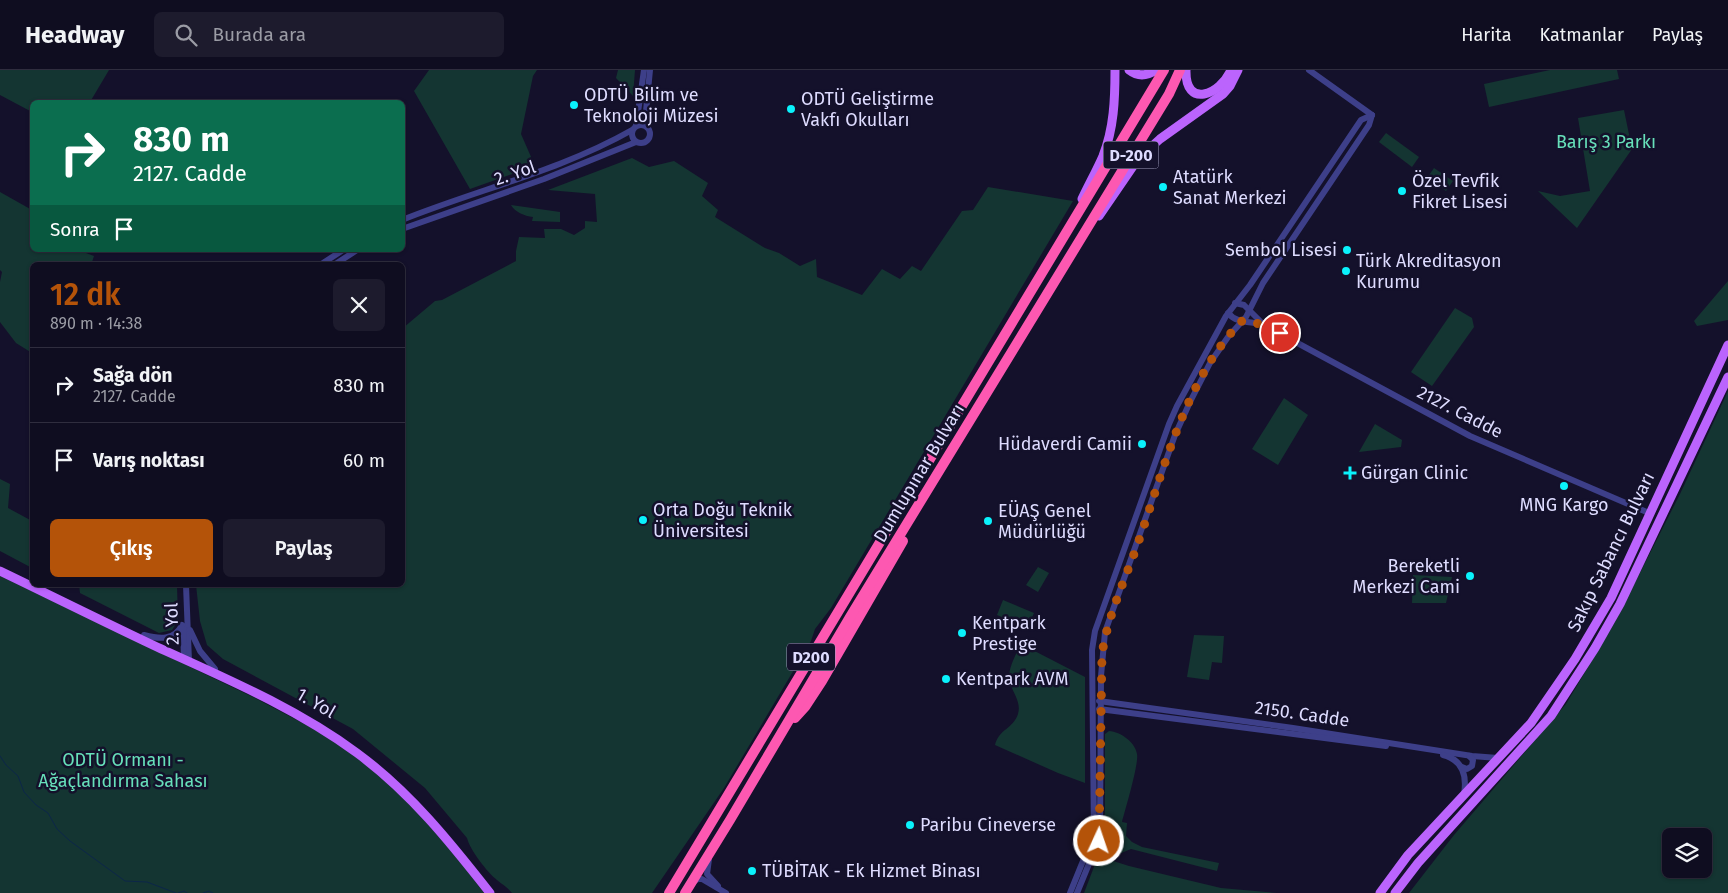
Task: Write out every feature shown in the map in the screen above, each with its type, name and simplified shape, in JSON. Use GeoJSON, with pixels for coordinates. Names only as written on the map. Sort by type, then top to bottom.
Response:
{"type":"FeatureCollection","features":[{"type":"Feature","properties":{"kind":"highway","name":"Dumlupınar Bulvarı"},"geometry":{"type":"LineString","coordinates":[[669,893],[1164,70]]}},
{"type":"Feature","properties":{"kind":"highway","name":"Dumlupınar Bulvarı"},"geometry":{"type":"LineString","coordinates":[[711,852],[779,736],[805,707],[822,681],[892,563],[925,494],[1168,94],[1180,70]]}},
{"type":"Feature","properties":{"kind":"highway"},"geometry":{"type":"LineString","coordinates":[[686,891],[711,852]]}},
{"type":"Feature","properties":{"kind":"main road"},"geometry":{"type":"LineString","coordinates":[[1074,219],[1103,156],[1112,126],[1115,103],[1115,70]]}},
{"type":"Feature","properties":{"kind":"main road"},"geometry":{"type":"LineString","coordinates":[[1129,70],[1143,75],[1151,74],[1156,70]]}},
{"type":"Feature","properties":{"kind":"main road"},"geometry":{"type":"LineString","coordinates":[[1186,70],[1189,86],[1199,95],[1208,94],[1221,86],[1227,80],[1231,70]]}},
{"type":"Feature","properties":{"kind":"main road"},"geometry":{"type":"LineString","coordinates":[[1079,239],[1107,205],[1122,179],[1138,159],[1160,139],[1222,94],[1230,86],[1238,70]]}},
{"type":"Feature","properties":{"kind":"main road","name":"Sakıp Sabancı Bulvarı"},"geometry":{"type":"LineString","coordinates":[[1380,893],[1408,855],[1531,723],[1575,659],[1611,598],[1728,345]]}},
{"type":"Feature","properties":{"kind":"main road","name":"Sakıp Sabancı Bulvarı"},"geometry":{"type":"LineString","coordinates":[[1395,893],[1418,864],[1551,716],[1595,648],[1620,604],[1728,377]]}},
{"type":"Feature","properties":{"kind":"main road"},"geometry":{"type":"LineString","coordinates":[[0,566],[30,580]]}},
{"type":"Feature","properties":{"kind":"main road","name":"1. Yol"},"geometry":{"type":"LineString","coordinates":[[0,571],[30,584]]}},
{"type":"Feature","properties":{"kind":"main road","name":"1. Yol"},"geometry":{"type":"LineString","coordinates":[[36,587],[144,635],[318,727],[358,754],[419,807],[497,893]]}},
{"type":"Feature","properties":{"kind":"main road","name":"1. Yol"},"geometry":{"type":"LineString","coordinates":[[45,587],[73,603],[215,669],[322,724],[360,750],[423,802],[473,867],[490,893]]}},
{"type":"Feature","properties":{"kind":"street"},"geometry":{"type":"LineString","coordinates":[[636,142],[632,138],[644,70]]}},
{"type":"Feature","properties":{"kind":"street"},"geometry":{"type":"LineString","coordinates":[[634,128],[641,125],[647,127],[646,111],[650,70]]}},
{"type":"Feature","properties":{"kind":"street"},"geometry":{"type":"LineString","coordinates":[[1309,70],[1372,115]]}},
{"type":"Feature","properties":{"kind":"street"},"geometry":{"type":"LineString","coordinates":[[1070,893],[1094,834],[1093,641],[1097,622],[1169,424],[1188,383],[1228,313],[1250,285],[1361,120],[1372,115]]}},
{"type":"Feature","properties":{"kind":"street"},"geometry":{"type":"LineString","coordinates":[[1077,893],[1100,838],[1102,654],[1105,632],[1175,435],[1210,363],[1250,310],[1263,283],[1369,125],[1372,115]]}},
{"type":"Feature","properties":{"kind":"street","name":"2. Yol"},"geometry":{"type":"LineString","coordinates":[[405,228],[544,179],[636,142],[641,143],[648,139],[650,134],[647,127]]}},
{"type":"Feature","properties":{"kind":"street","name":"2. Yol"},"geometry":{"type":"LineString","coordinates":[[405,219],[558,165],[604,146],[634,128]]}},
{"type":"Feature","properties":{"kind":"street"},"geometry":{"type":"LineString","coordinates":[[1323,176],[1333,179]]}},
{"type":"Feature","properties":{"kind":"street"},"geometry":{"type":"LineString","coordinates":[[1303,206],[1312,210]]}},
{"type":"Feature","properties":{"kind":"street"},"geometry":{"type":"LineString","coordinates":[[423,212],[428,219]]}},
{"type":"Feature","properties":{"kind":"street"},"geometry":{"type":"LineString","coordinates":[[325,262],[340,252]]}},
{"type":"Feature","properties":{"kind":"street"},"geometry":{"type":"LineString","coordinates":[[339,262],[354,252]]}},
{"type":"Feature","properties":{"kind":"street"},"geometry":{"type":"LineString","coordinates":[[1235,303],[1244,305],[1250,310]]}},
{"type":"Feature","properties":{"kind":"street","name":"2127. Cadde"},"geometry":{"type":"LineString","coordinates":[[1250,310],[1264,325]]}},
{"type":"Feature","properties":{"kind":"street"},"geometry":{"type":"LineString","coordinates":[[1228,313],[1234,319],[1242,321]]}},
{"type":"Feature","properties":{"kind":"street","name":"2127. Cadde"},"geometry":{"type":"LineString","coordinates":[[1242,321],[1264,325],[1470,436],[1649,513]]}},
{"type":"Feature","properties":{"kind":"street","name":"2. Yol"},"geometry":{"type":"LineString","coordinates":[[181,587],[186,657]]}},
{"type":"Feature","properties":{"kind":"street","name":"2. Yol"},"geometry":{"type":"LineString","coordinates":[[186,587],[186,657]]}},
{"type":"Feature","properties":{"kind":"street"},"geometry":{"type":"LineString","coordinates":[[186,613],[192,637],[200,651],[215,669]]}},
{"type":"Feature","properties":{"kind":"street"},"geometry":{"type":"LineString","coordinates":[[144,635],[162,639],[170,637],[183,624]]}},
{"type":"Feature","properties":{"kind":"street","name":"2150. Cadde"},"geometry":{"type":"LineString","coordinates":[[1093,704],[1101,701],[1293,728],[1468,756],[1498,758]]}},
{"type":"Feature","properties":{"kind":"street","name":"2150. Cadde"},"geometry":{"type":"LineString","coordinates":[[1093,704],[1101,709],[1444,755],[1453,758],[1462,767]]}},
{"type":"Feature","properties":{"kind":"street"},"geometry":{"type":"LineString","coordinates":[[1462,767],[1467,769],[1472,766],[1472,760],[1468,756]]}},
{"type":"Feature","properties":{"kind":"street"},"geometry":{"type":"LineString","coordinates":[[1462,767],[1465,779],[1464,795]]}},
{"type":"Feature","properties":{"kind":"street"},"geometry":{"type":"LineString","coordinates":[[711,852],[707,874],[725,892]]}},
{"type":"Feature","properties":{"kind":"street"},"geometry":{"type":"LineString","coordinates":[[686,891],[694,880],[698,878],[725,892]]}},
{"type":"Feature","properties":{"kind":"green space"},"geometry":{"type":"Polygon","coordinates":[[[0,70],[109,70],[91,100],[30,100],[30,111],[0,95],[0,70]]]}},
{"type":"Feature","properties":{"kind":"green space"},"geometry":{"type":"Polygon","coordinates":[[[429,70],[537,70],[533,76],[521,134],[535,166],[470,189],[414,91],[429,70]]]}},
{"type":"Feature","properties":{"kind":"green space"},"geometry":{"type":"Polygon","coordinates":[[[618,70],[635,70],[633,96],[616,78],[618,70]]]}},
{"type":"Feature","properties":{"kind":"green space"},"geometry":{"type":"Polygon","coordinates":[[[1550,70],[1617,70],[1619,79],[1489,107],[1484,84],[1550,70]]]}},
{"type":"Feature","properties":{"kind":"green space","name":"Barış 3 Parkı"},"geometry":{"type":"Polygon","coordinates":[[[1624,110],[1632,149],[1577,228],[1538,191],[1560,196],[1590,191],[1578,118],[1624,110]]]}},
{"type":"Feature","properties":{"kind":"green space"},"geometry":{"type":"Polygon","coordinates":[[[1386,133],[1419,157],[1412,167],[1379,142],[1386,133]]]}},
{"type":"Feature","properties":{"kind":"green space"},"geometry":{"type":"Polygon","coordinates":[[[632,158],[649,167],[674,161],[708,183],[702,196],[718,210],[715,217],[765,248],[779,253],[800,266],[816,259],[817,277],[862,295],[882,269],[900,279],[912,266],[921,271],[962,211],[973,210],[988,187],[1073,201],[831,608],[815,629],[811,641],[724,788],[652,893],[512,893],[484,866],[467,838],[425,788],[353,729],[223,659],[207,645],[200,621],[196,587],[405,587],[405,326],[435,301],[442,300],[516,261],[519,237],[545,238],[544,229],[561,229],[574,235],[585,228],[585,221],[597,222],[595,194],[548,190],[632,158]]]}},
{"type":"Feature","properties":{"kind":"green space"},"geometry":{"type":"Polygon","coordinates":[[[1434,168],[1453,181],[1446,191],[1427,178],[1434,168]]]}},
{"type":"Feature","properties":{"kind":"green space"},"geometry":{"type":"Polygon","coordinates":[[[0,192],[30,209],[30,252],[83,252],[94,256],[92,262],[30,262],[30,352],[16,343],[0,322],[0,282],[2,272],[0,270],[0,192]]]}},
{"type":"Feature","properties":{"kind":"green space"},"geometry":{"type":"Polygon","coordinates":[[[511,205],[560,212],[560,222],[532,221],[533,217],[520,213],[511,205]]]}},
{"type":"Feature","properties":{"kind":"green space"},"geometry":{"type":"Polygon","coordinates":[[[1728,281],[1728,320],[1697,326],[1694,321],[1728,281]]]}},
{"type":"Feature","properties":{"kind":"green space"},"geometry":{"type":"Polygon","coordinates":[[[1455,308],[1472,318],[1474,327],[1432,386],[1411,372],[1455,308]]]}},
{"type":"Feature","properties":{"kind":"green space"},"geometry":{"type":"Polygon","coordinates":[[[1728,391],[1728,893],[1409,893],[1454,835],[1566,704],[1615,622],[1680,494],[1728,391]]]}},
{"type":"Feature","properties":{"kind":"green space"},"geometry":{"type":"Polygon","coordinates":[[[1284,398],[1308,415],[1278,465],[1252,449],[1284,398]]]}},
{"type":"Feature","properties":{"kind":"green space"},"geometry":{"type":"Polygon","coordinates":[[[1375,424],[1402,440],[1401,447],[1359,452],[1375,424]]]}},
{"type":"Feature","properties":{"kind":"green space"},"geometry":{"type":"Polygon","coordinates":[[[0,479],[10,484],[8,508],[30,520],[30,567],[0,551],[0,479]]]}},
{"type":"Feature","properties":{"kind":"green space"},"geometry":{"type":"Polygon","coordinates":[[[1038,567],[1049,573],[1038,592],[1026,585],[1038,567]]]}},
{"type":"Feature","properties":{"kind":"green space"},"geometry":{"type":"Polygon","coordinates":[[[1413,575],[1452,577],[1446,603],[1412,603],[1413,575]]]}},
{"type":"Feature","properties":{"kind":"green space","name":"ODTÜ Ormanı - Ağaçlandırma Sahası"},"geometry":{"type":"Polygon","coordinates":[[[0,576],[255,698],[312,728],[352,754],[403,795],[462,864],[484,893],[0,893],[0,576]]]}},
{"type":"Feature","properties":{"kind":"green space"},"geometry":{"type":"Polygon","coordinates":[[[79,587],[177,587],[178,621],[172,630],[159,633],[80,593],[79,587]]]}},
{"type":"Feature","properties":{"kind":"green space"},"geometry":{"type":"Polygon","coordinates":[[[1003,600],[1034,613],[1027,628],[997,615],[1003,600]]]}},
{"type":"Feature","properties":{"kind":"green space"},"geometry":{"type":"Polygon","coordinates":[[[1194,635],[1224,636],[1222,663],[1212,662],[1209,680],[1187,677],[1194,635]]]}},
{"type":"Feature","properties":{"kind":"green space"},"geometry":{"type":"Polygon","coordinates":[[[1021,644],[1085,677],[1085,783],[995,745],[1018,714],[1018,704],[1011,687],[1009,673],[1021,644]]]}},
{"type":"Feature","properties":{"kind":"green space"},"geometry":{"type":"Polygon","coordinates":[[[1109,731],[1127,738],[1137,754],[1134,777],[1122,822],[1127,823],[1126,836],[1132,842],[1142,847],[1219,863],[1217,871],[1131,849],[1119,854],[1103,852],[1105,734],[1109,731]]]}},
{"type":"Feature","properties":{"kind":"green space"},"geometry":{"type":"Polygon","coordinates":[[[1097,859],[1107,859],[1221,888],[1277,893],[1084,893],[1097,859]]]}},
{"type":"Feature","properties":{"kind":"waterway"},"geometry":{"type":"LineString","coordinates":[[0,756],[6,765],[18,776],[24,792],[36,805],[48,813],[57,829],[70,841],[125,881],[147,882],[176,893]]}},
{"type":"Feature","properties":{"kind":"waterway"},"geometry":{"type":"LineString","coordinates":[[178,893],[184,891],[187,893]]}},
{"type":"Feature","properties":{"kind":"waterway"},"geometry":{"type":"LineString","coordinates":[[203,893],[209,891],[213,893]]}},
{"type":"Feature","properties":{"kind":"place","name":"ODTÜ Bilim ve Teknoloji Müzesi"},"geometry":{"type":"Point","coordinates":[574,105]}},
{"type":"Feature","properties":{"kind":"place","name":"ODTÜ Geliştirme Vakfı Okulları"},"geometry":{"type":"Point","coordinates":[791,109]}},
{"type":"Feature","properties":{"kind":"place","name":"Atatürk Sanat Merkezi"},"geometry":{"type":"Point","coordinates":[1163,187]}},
{"type":"Feature","properties":{"kind":"place","name":"Özel Tevfik Fikret Lisesi"},"geometry":{"type":"Point","coordinates":[1402,191]}},
{"type":"Feature","properties":{"kind":"place","name":"Sembol Lisesi"},"geometry":{"type":"Point","coordinates":[1347,250]}},
{"type":"Feature","properties":{"kind":"place","name":"Türk Akreditasyon Kurumu"},"geometry":{"type":"Point","coordinates":[1346,271]}},
{"type":"Feature","properties":{"kind":"place","name":"Hüdaverdi Camii"},"geometry":{"type":"Point","coordinates":[1142,444]}},
{"type":"Feature","properties":{"kind":"place","name":"Gürgan Clinic"},"geometry":{"type":"Point","coordinates":[1350,473]}},
{"type":"Feature","properties":{"kind":"place","name":"MNG Kargo"},"geometry":{"type":"Point","coordinates":[1564,486]}},
{"type":"Feature","properties":{"kind":"place","name":"Orta Doğu Teknik Üniversitesi"},"geometry":{"type":"Point","coordinates":[643,520]}},
{"type":"Feature","properties":{"kind":"place","name":"EÜAŞ Genel Müdürlüğü"},"geometry":{"type":"Point","coordinates":[988,521]}},
{"type":"Feature","properties":{"kind":"place","name":"Bereketli Merkezi Cami"},"geometry":{"type":"Point","coordinates":[1470,576]}},
{"type":"Feature","properties":{"kind":"place","name":"Kentpark Prestige"},"geometry":{"type":"Point","coordinates":[962,633]}},
{"type":"Feature","properties":{"kind":"place","name":"Kentpark AVM"},"geometry":{"type":"Point","coordinates":[946,679]}},
{"type":"Feature","properties":{"kind":"place","name":"Paribu Cineverse"},"geometry":{"type":"Point","coordinates":[910,825]}},
{"type":"Feature","properties":{"kind":"place","name":"TÜBİTAK - Ek Hizmet Binası"},"geometry":{"type":"Point","coordinates":[752,871]}},
{"type":"Feature","properties":{"kind":"route"},"geometry":{"type":"LineString","coordinates":[[1099,841],[1102,654],[1105,632],[1113,608],[1137,546],[1182,417],[1210,363],[1218,350],[1242,321],[1264,325],[1280,333]]}}]}
